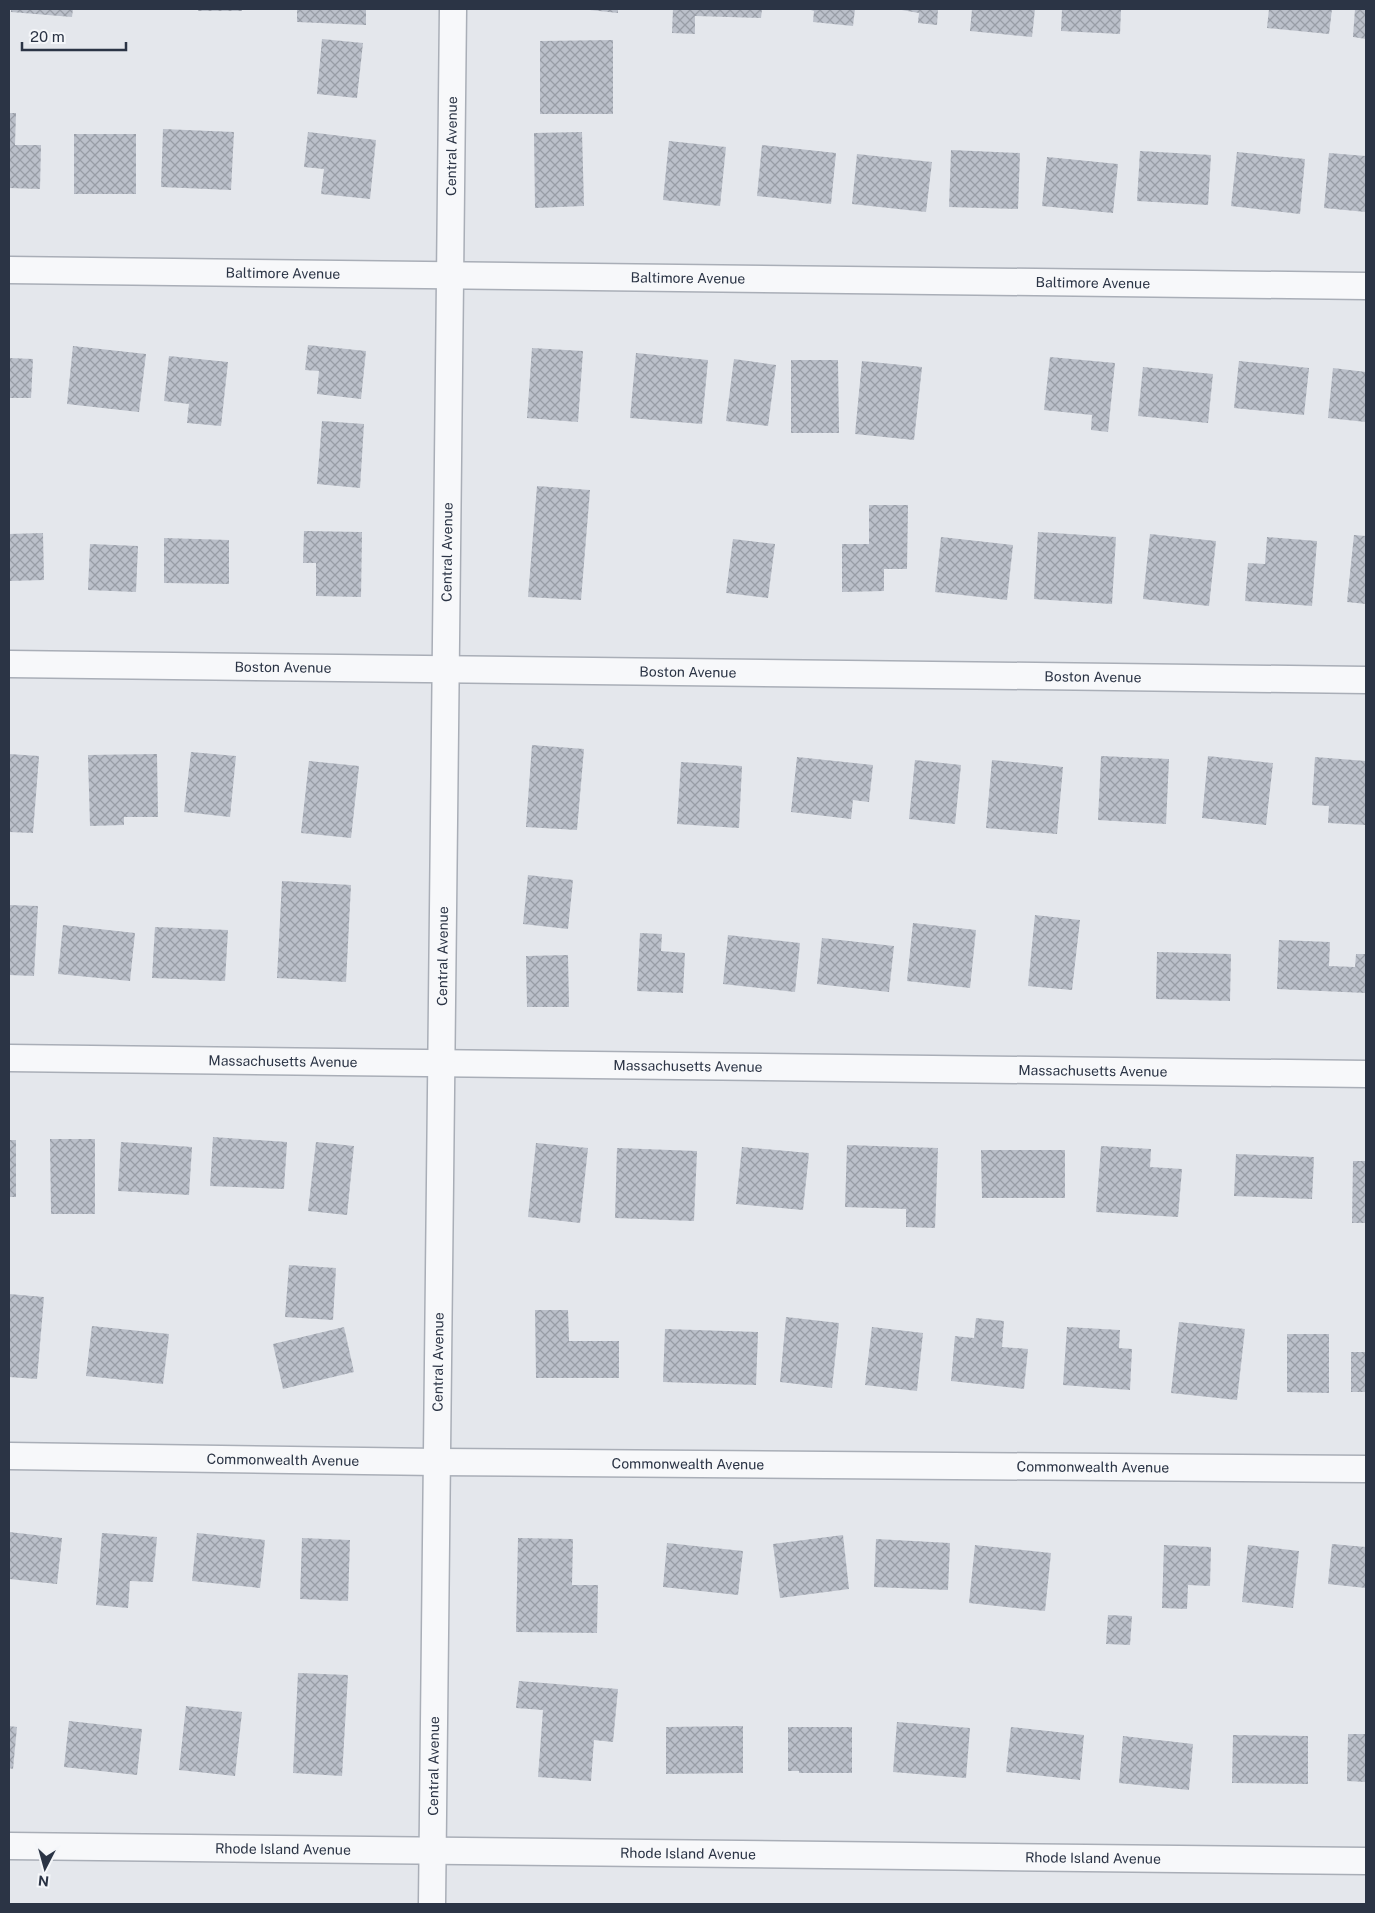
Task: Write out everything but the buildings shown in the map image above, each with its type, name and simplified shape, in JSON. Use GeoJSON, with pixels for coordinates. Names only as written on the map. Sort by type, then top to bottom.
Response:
{"type":"FeatureCollection","features":[{"type":"Feature","properties":{"kind":"street","name":"Central Avenue"},"geometry":{"type":"LineString","coordinates":[[432,1904],[453,9]]}},
{"type":"Feature","properties":{"kind":"street","name":"Baltimore Avenue"},"geometry":{"type":"LineString","coordinates":[[9,270],[1366,286]]}},
{"type":"Feature","properties":{"kind":"street","name":"Boston Avenue"},"geometry":{"type":"LineString","coordinates":[[9,664],[1366,680]]}},
{"type":"Feature","properties":{"kind":"street","name":"Massachusetts Avenue"},"geometry":{"type":"LineString","coordinates":[[9,1058],[1366,1074]]}},
{"type":"Feature","properties":{"kind":"street","name":"Commonwealth Avenue"},"geometry":{"type":"LineString","coordinates":[[9,1456],[437,1462],[1366,1469]]}},
{"type":"Feature","properties":{"kind":"street","name":"Rhode Island Avenue"},"geometry":{"type":"LineString","coordinates":[[9,1846],[1366,1862]]}}]}
